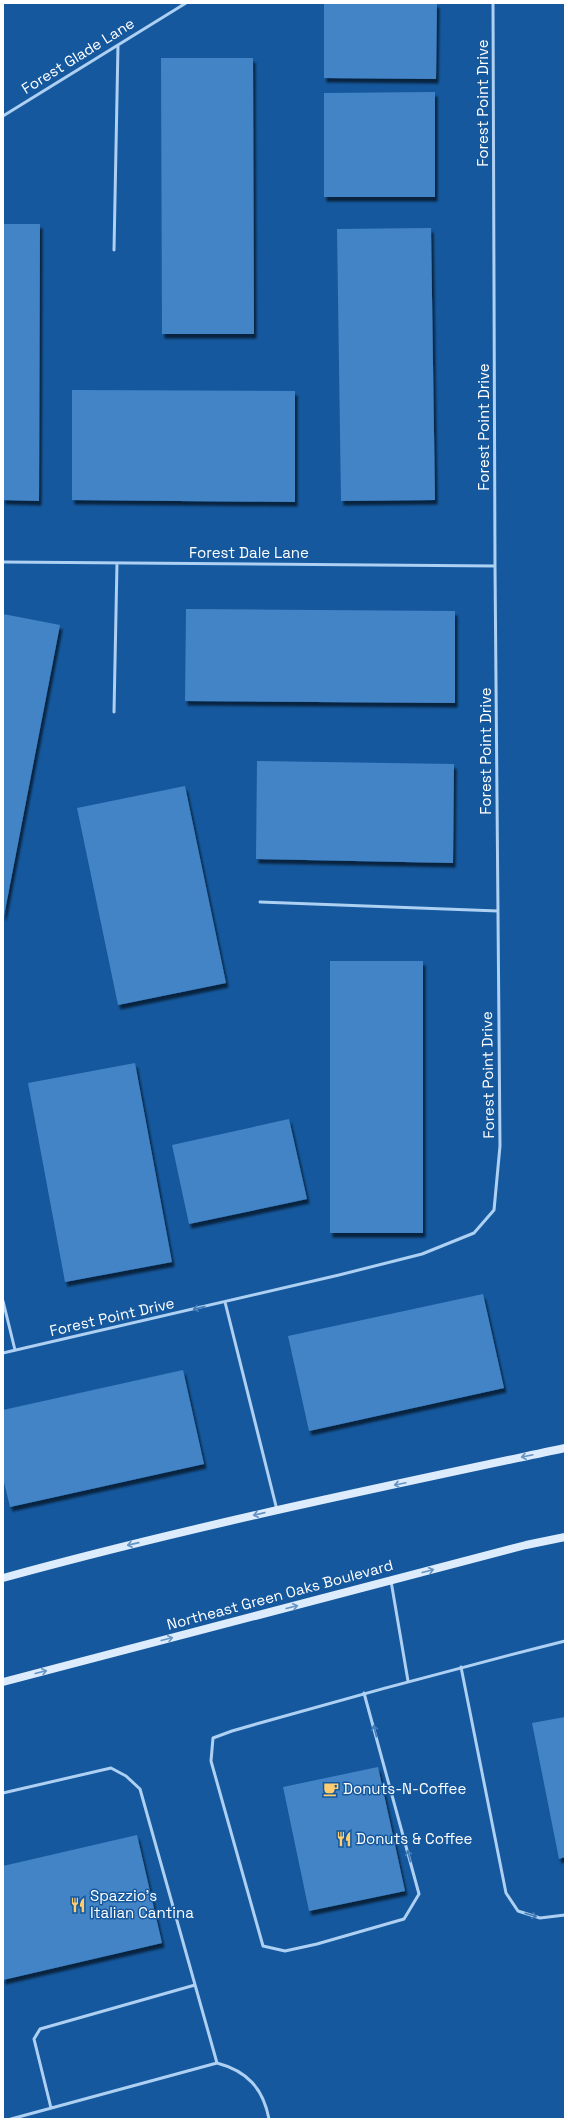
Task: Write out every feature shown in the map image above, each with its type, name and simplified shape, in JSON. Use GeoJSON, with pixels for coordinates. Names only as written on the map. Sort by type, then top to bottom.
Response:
{"type":"FeatureCollection","features":[{"type":"Feature","properties":{"kind":"main road"},"geometry":{"type":"LineString","coordinates":[[3,1578],[88,1555],[277,1510],[565,1448]]}},
{"type":"Feature","properties":{"kind":"main road","name":"Northeast Green Oaks Boulevard"},"geometry":{"type":"LineString","coordinates":[[3,1682],[391,1582],[526,1545],[565,1537]]}},
{"type":"Feature","properties":{"kind":"lane","name":"Forest Glade Lane"},"geometry":{"type":"LineString","coordinates":[[3,116],[186,3]]}},
{"type":"Feature","properties":{"kind":"lane","name":"Forest Point Drive"},"geometry":{"type":"LineString","coordinates":[[3,1353],[225,1302],[422,1254],[474,1233],[494,1210],[500,1146],[495,566],[493,3]]}},
{"type":"Feature","properties":{"kind":"lane"},"geometry":{"type":"LineString","coordinates":[[114,250],[118,45]]}},
{"type":"Feature","properties":{"kind":"lane","name":"Forest Dale Lane"},"geometry":{"type":"LineString","coordinates":[[3,562],[495,566]]}},
{"type":"Feature","properties":{"kind":"lane"},"geometry":{"type":"LineString","coordinates":[[114,712],[117,563]]}},
{"type":"Feature","properties":{"kind":"lane"},"geometry":{"type":"LineString","coordinates":[[260,902],[498,911]]}},
{"type":"Feature","properties":{"kind":"lane"},"geometry":{"type":"LineString","coordinates":[[3,1301],[15,1350]]}},
{"type":"Feature","properties":{"kind":"lane"},"geometry":{"type":"LineString","coordinates":[[225,1302],[277,1510]]}},
{"type":"Feature","properties":{"kind":"lane"},"geometry":{"type":"LineString","coordinates":[[391,1582],[408,1681]]}},
{"type":"Feature","properties":{"kind":"lane"},"geometry":{"type":"LineString","coordinates":[[364,1693],[419,1894],[404,1919],[285,1952],[263,1946],[210,1761],[213,1738],[364,1693],[565,1641]]}},
{"type":"Feature","properties":{"kind":"lane"},"geometry":{"type":"LineString","coordinates":[[461,1667],[506,1893],[518,1911],[540,1918],[565,1915]]}},
{"type":"Feature","properties":{"kind":"lane"},"geometry":{"type":"LineString","coordinates":[[3,1793],[110,1768],[126,1776],[140,1789],[217,2063]]}},
{"type":"Feature","properties":{"kind":"lane"},"geometry":{"type":"LineString","coordinates":[[51,2108],[34,2039],[40,2030],[195,1985]]}},
{"type":"Feature","properties":{"kind":"lane"},"geometry":{"type":"LineString","coordinates":[[11,2119],[217,2063],[233,2067],[251,2079],[266,2102],[270,2119]]}},
{"type":"Feature","properties":{"kind":"building"},"geometry":{"type":"Polygon","coordinates":[[[324,3],[437,3],[436,79],[324,78],[324,3]]]}},
{"type":"Feature","properties":{"kind":"building"},"geometry":{"type":"Polygon","coordinates":[[[161,58],[253,58],[254,334],[162,334],[161,58]]]}},
{"type":"Feature","properties":{"kind":"building"},"geometry":{"type":"Polygon","coordinates":[[[435,92],[435,197],[324,197],[324,93],[435,92]]]}},
{"type":"Feature","properties":{"kind":"building"},"geometry":{"type":"Polygon","coordinates":[[[3,224],[40,224],[39,501],[3,500],[3,224]]]}},
{"type":"Feature","properties":{"kind":"building"},"geometry":{"type":"Polygon","coordinates":[[[431,228],[435,500],[341,501],[337,229],[431,228]]]}},
{"type":"Feature","properties":{"kind":"building"},"geometry":{"type":"Polygon","coordinates":[[[72,390],[295,391],[295,502],[72,500],[72,390]]]}},
{"type":"Feature","properties":{"kind":"building"},"geometry":{"type":"Polygon","coordinates":[[[186,609],[455,611],[455,703],[185,701],[186,609]]]}},
{"type":"Feature","properties":{"kind":"building"},"geometry":{"type":"Polygon","coordinates":[[[3,614],[60,625],[4,916],[3,916],[3,614]]]}},
{"type":"Feature","properties":{"kind":"building"},"geometry":{"type":"Polygon","coordinates":[[[257,761],[454,764],[453,863],[256,859],[257,761]]]}},
{"type":"Feature","properties":{"kind":"building"},"geometry":{"type":"Polygon","coordinates":[[[185,786],[226,983],[118,1005],[77,808],[185,786]]]}},
{"type":"Feature","properties":{"kind":"building"},"geometry":{"type":"Polygon","coordinates":[[[330,961],[423,961],[423,1233],[330,1233],[330,961]]]}},
{"type":"Feature","properties":{"kind":"building"},"geometry":{"type":"Polygon","coordinates":[[[135,1063],[172,1262],[65,1282],[28,1083],[135,1063]]]}},
{"type":"Feature","properties":{"kind":"building"},"geometry":{"type":"Polygon","coordinates":[[[289,1119],[307,1199],[189,1224],[172,1145],[289,1119]]]}},
{"type":"Feature","properties":{"kind":"building"},"geometry":{"type":"Polygon","coordinates":[[[483,1294],[504,1388],[309,1431],[288,1336],[483,1294]]]}},
{"type":"Feature","properties":{"kind":"building"},"geometry":{"type":"Polygon","coordinates":[[[183,1370],[204,1464],[10,1507],[3,1478],[3,1410],[183,1370]]]}},
{"type":"Feature","properties":{"kind":"building"},"geometry":{"type":"Polygon","coordinates":[[[565,1717],[565,1857],[559,1859],[532,1723],[565,1717]]]}},
{"type":"Feature","properties":{"kind":"building","name":"Donuts & Coffee"},"geometry":{"type":"Polygon","coordinates":[[[378,1767],[405,1891],[309,1911],[283,1787],[378,1767]]]}},
{"type":"Feature","properties":{"kind":"building","name":"Spazzio's Italian Cantina"},"geometry":{"type":"Polygon","coordinates":[[[137,1835],[162,1943],[3,1980],[3,1866],[137,1835]]]}},
{"type":"Feature","properties":{"kind":"place","name":"Donuts-N-Coffee"},"geometry":{"type":"Point","coordinates":[331,1789]}},
{"type":"Feature","properties":{"kind":"place","name":"Donuts & Coffee"},"geometry":{"type":"Point","coordinates":[344,1839]}},
{"type":"Feature","properties":{"kind":"place","name":"Spazzio's Italian Cantina"},"geometry":{"type":"Point","coordinates":[78,1905]}}]}
